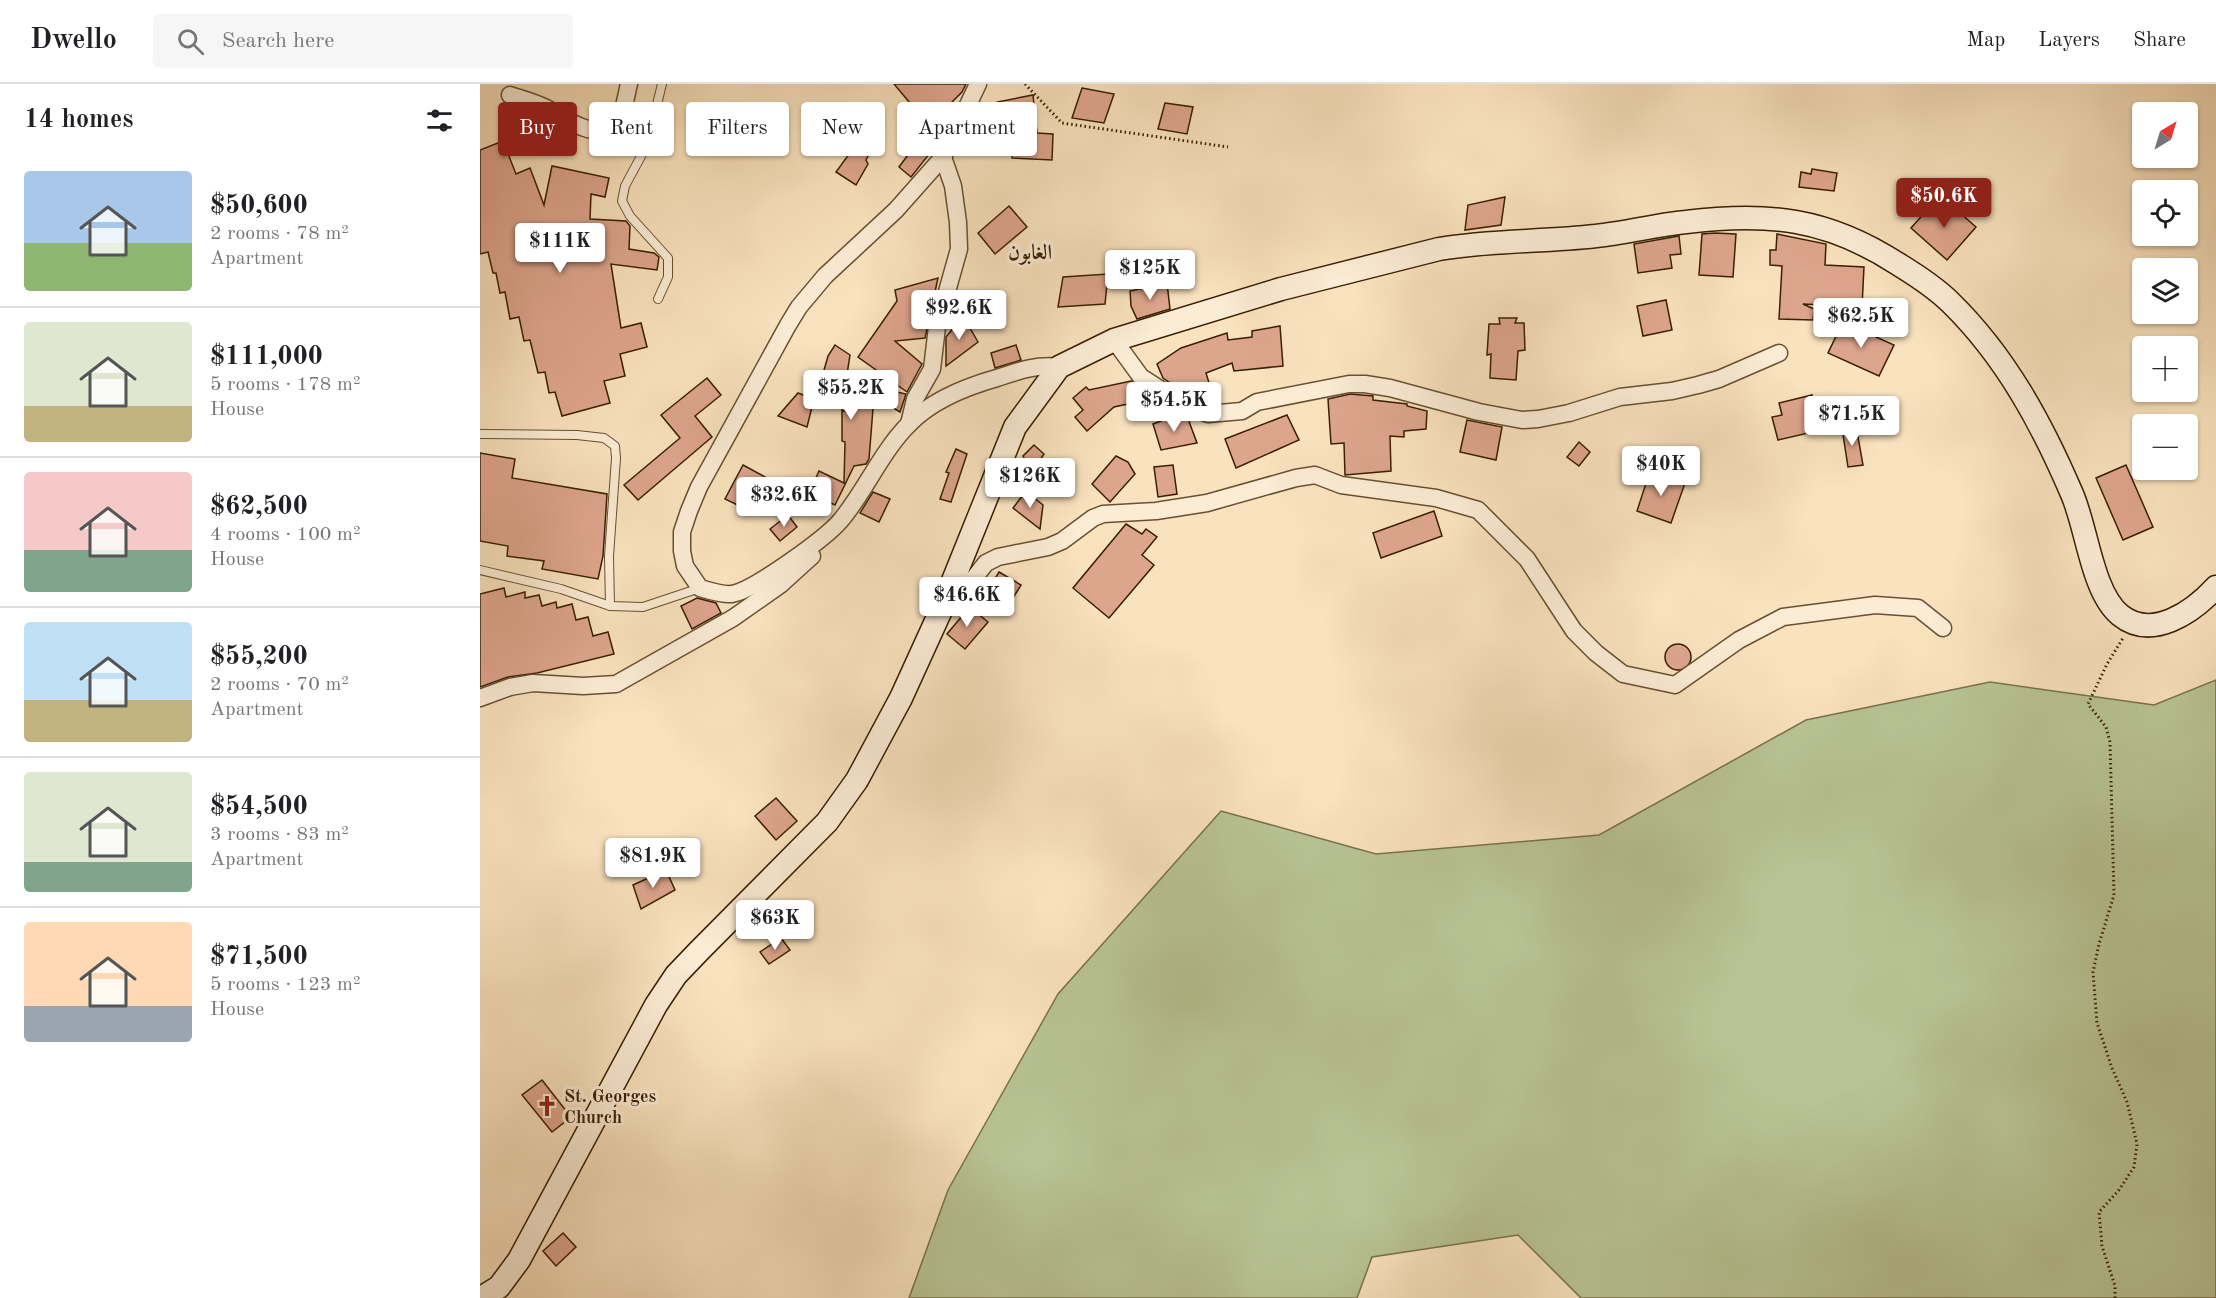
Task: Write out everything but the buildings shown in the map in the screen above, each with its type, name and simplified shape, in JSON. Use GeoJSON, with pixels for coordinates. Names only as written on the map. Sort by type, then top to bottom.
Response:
{"type":"FeatureCollection","features":[{"type":"Feature","properties":{"kind":"main road"},"geometry":{"type":"LineString","coordinates":[[481,1298],[499,1287],[519,1260],[656,1005],[676,975],[767,880],[827,822],[857,780],[901,698],[942,608],[1015,427],[1059,368],[1114,340],[1281,289],[1466,244],[1596,236],[1683,222],[1736,218],[1778,219],[1837,231],[1880,252],[1912,272],[1950,302],[1995,352],[2040,423],[2073,496],[2098,582],[2106,599],[2118,614],[2132,623],[2150,627],[2164,623],[2200,602],[2216,587]]}},
{"type":"Feature","properties":{"kind":"street"},"geometry":{"type":"LineString","coordinates":[[510,95],[533,102],[587,129],[599,130],[608,128],[618,120],[629,84]]}},
{"type":"Feature","properties":{"kind":"street"},"geometry":{"type":"LineString","coordinates":[[978,84],[943,157],[896,210],[825,276],[799,307],[788,325],[699,487],[682,532],[685,566],[700,588],[732,594],[776,571],[826,535],[841,520],[888,449],[909,424],[930,405],[983,382],[1044,365],[1059,368]]}},
{"type":"Feature","properties":{"kind":"street"},"geometry":{"type":"LineString","coordinates":[[909,424],[915,399],[932,369],[937,327],[959,249],[953,186],[943,157]]}},
{"type":"Feature","properties":{"kind":"street"},"geometry":{"type":"LineString","coordinates":[[1114,340],[1141,377],[1180,402],[1208,414],[1242,411],[1257,402],[1348,384],[1365,384],[1390,388],[1479,412],[1522,420],[1538,419],[1569,413],[1620,397],[1672,391],[1698,385],[1719,379],[1779,353]]}},
{"type":"Feature","properties":{"kind":"street"},"geometry":{"type":"LineString","coordinates":[[942,608],[963,592],[986,563],[998,557],[1048,548],[1062,541],[1093,518],[1103,514],[1156,511],[1207,503],[1296,478],[1315,475],[1341,485],[1436,498],[1478,510],[1492,522],[1535,570],[1574,631],[1596,653],[1623,674],[1675,685],[1739,639],[1783,617],[1875,605],[1918,608],[1943,628]]}},
{"type":"Feature","properties":{"kind":"street"},"geometry":{"type":"LineString","coordinates":[[480,698],[510,687],[533,683],[583,686],[616,684],[733,618],[780,585],[814,554],[826,535]]}},
{"type":"Feature","properties":{"kind":"lane"},"geometry":{"type":"LineString","coordinates":[[658,299],[668,277],[668,258],[630,216],[622,201],[625,186],[647,145],[662,84]]}},
{"type":"Feature","properties":{"kind":"lane"},"geometry":{"type":"LineString","coordinates":[[480,434],[577,435],[604,438],[615,446],[609,556],[610,606]]}},
{"type":"Feature","properties":{"kind":"lane"},"geometry":{"type":"LineString","coordinates":[[480,570],[561,589],[610,606],[643,607],[700,588]]}},
{"type":"Feature","properties":{"kind":"path"},"geometry":{"type":"LineString","coordinates":[[1025,84],[1062,123],[1228,147]]}},
{"type":"Feature","properties":{"kind":"path"},"geometry":{"type":"LineString","coordinates":[[2115,1298],[2115,1286],[2102,1245],[2099,1212],[2119,1190],[2134,1167],[2137,1144],[2127,1102],[2112,1068],[2097,1023],[2093,972],[2114,895],[2110,742],[2106,727],[2088,704],[2107,664],[2132,623]]}},
{"type":"Feature","properties":{"kind":"green space"},"geometry":{"type":"Polygon","coordinates":[[[2216,680],[2216,1298],[1581,1298],[1518,1235],[1372,1257],[1357,1298],[909,1298],[948,1190],[1058,994],[1221,811],[1376,854],[1599,835],[1806,720],[1990,682],[2154,705],[2216,680]]]}},
{"type":"Feature","properties":{"kind":"place","name":"St. Georges Church"},"geometry":{"type":"Point","coordinates":[547,1106]}},
{"type":"Feature","properties":{"kind":"district","name":"الغابون"},"geometry":{"type":"Point","coordinates":[1030,252]}}]}
